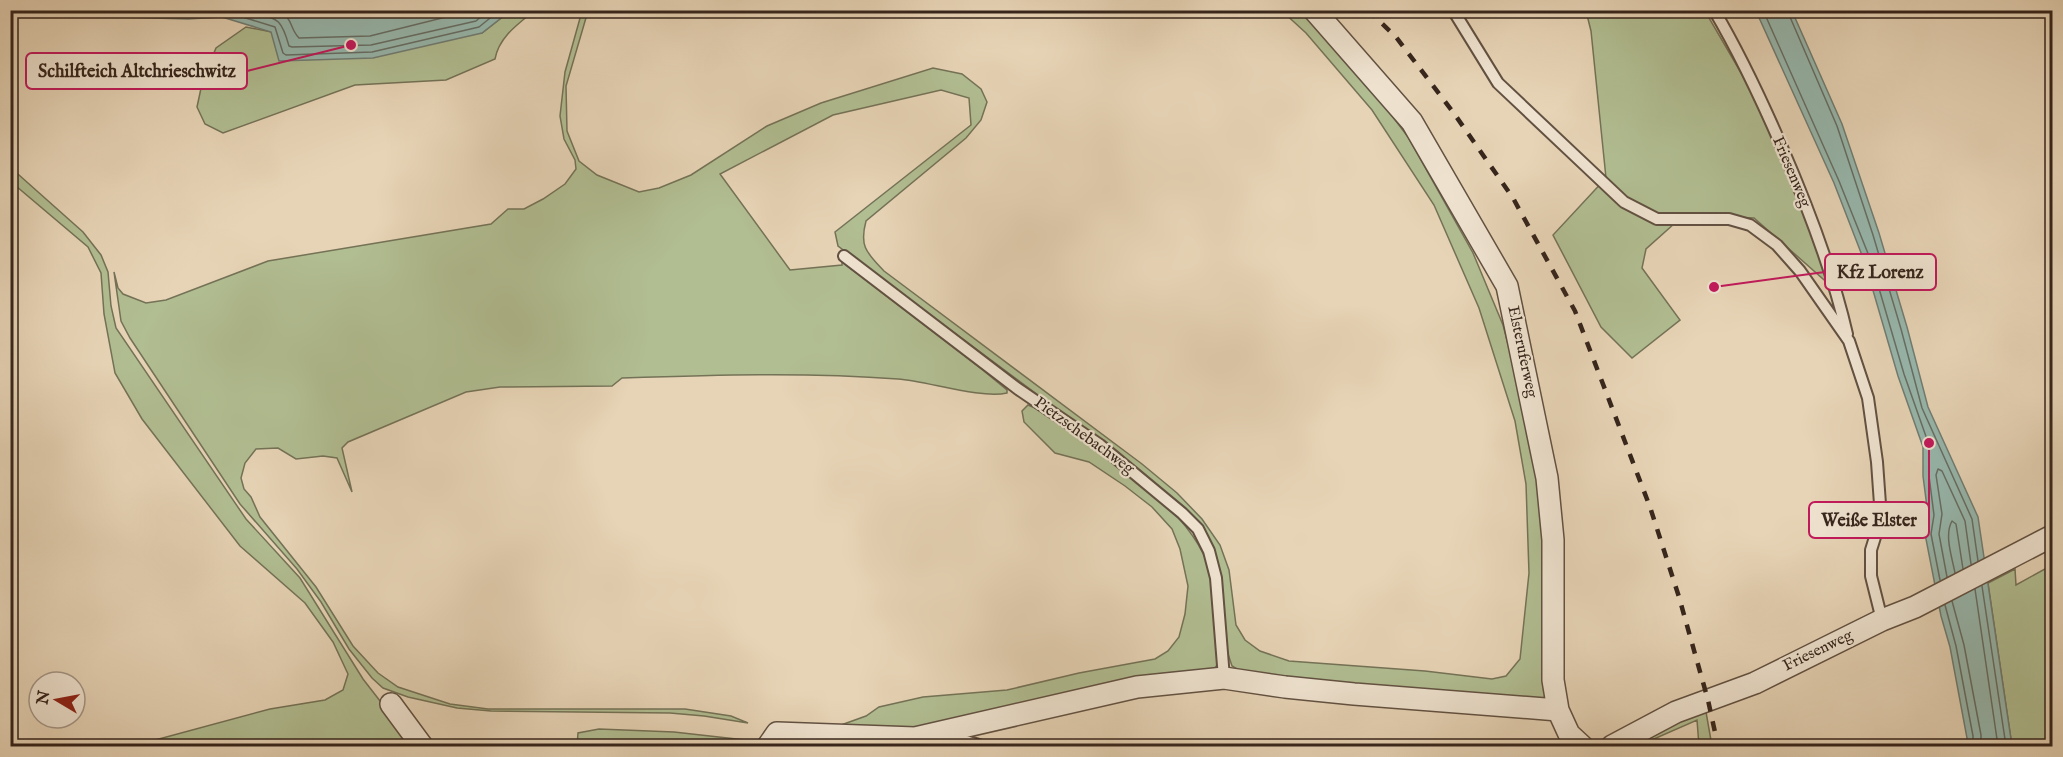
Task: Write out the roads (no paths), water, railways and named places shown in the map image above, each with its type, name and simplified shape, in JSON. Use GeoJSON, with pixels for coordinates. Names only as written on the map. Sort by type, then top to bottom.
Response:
{"type":"FeatureCollection","features":[{"type":"Feature","properties":{"kind":"street","name":"Elsteruferweg"},"geometry":{"type":"LineString","coordinates":[[1314,10],[1412,122],[1507,286],[1547,478],[1553,540],[1553,680],[1558,710],[1569,734],[1582,747]]}},
{"type":"Feature","properties":{"kind":"street","name":"Friesenweg"},"geometry":{"type":"LineString","coordinates":[[1612,747],[1676,711],[1755,683],[1882,620],[1915,607],[2052,536]]}},
{"type":"Feature","properties":{"kind":"street"},"geometry":{"type":"LineString","coordinates":[[768,747],[777,733],[915,738],[1137,687],[1224,678],[1343,693],[1558,710]]}},
{"type":"Feature","properties":{"kind":"street"},"geometry":{"type":"LineString","coordinates":[[391,704],[422,747]]}},
{"type":"Feature","properties":{"kind":"lane","name":"Friesenweg"},"geometry":{"type":"LineString","coordinates":[[1453,10],[1498,83],[1623,202],[1657,219],[1728,219],[1750,225],[1777,245],[1800,271],[1849,340]]}},
{"type":"Feature","properties":{"kind":"lane","name":"Friesenweg"},"geometry":{"type":"LineString","coordinates":[[1714,10],[1754,86],[1799,186],[1837,290],[1849,340],[1868,398],[1877,462],[1881,518],[1871,550],[1871,576],[1882,620]]}},
{"type":"Feature","properties":{"kind":"lane","name":"Pietzschebachweg"},"geometry":{"type":"LineString","coordinates":[[844,256],[1018,389],[1100,445],[1198,529],[1209,551],[1216,578],[1224,678]]}},
{"type":"Feature","properties":{"kind":"lane"},"geometry":{"type":"LineString","coordinates":[[940,733],[982,747]]}},
{"type":"Feature","properties":{"kind":"water"},"geometry":{"type":"Polygon","coordinates":[[[74,11],[510,11],[482,33],[373,58],[279,61],[271,32],[222,17],[188,19],[80,16],[74,11]]]}},
{"type":"Feature","properties":{"kind":"water"},"geometry":{"type":"Polygon","coordinates":[[[1756,11],[1792,11],[1842,124],[1879,233],[1928,407],[1978,517],[2012,746],[1967,746],[1950,647],[1941,616],[1925,534],[1928,515],[1923,476],[1923,447],[1898,376],[1865,263],[1834,183],[1756,11]]]}},
{"type":"Feature","properties":{"kind":"railway"},"geometry":{"type":"LineString","coordinates":[[1368,10],[1396,37],[1453,112],[1513,198],[1575,311],[1650,507],[1679,597],[1708,700],[1718,746]]}},
{"type":"Feature","properties":{"kind":"place","name":"Schilfteich Altchrieschwitz"},"geometry":{"type":"Point","coordinates":[351,45]}},
{"type":"Feature","properties":{"kind":"place","name":"Kfz Lorenz"},"geometry":{"type":"Point","coordinates":[1714,287]}},
{"type":"Feature","properties":{"kind":"place","name":"Weiße Elster"},"geometry":{"type":"Point","coordinates":[1929,443]}}]}
